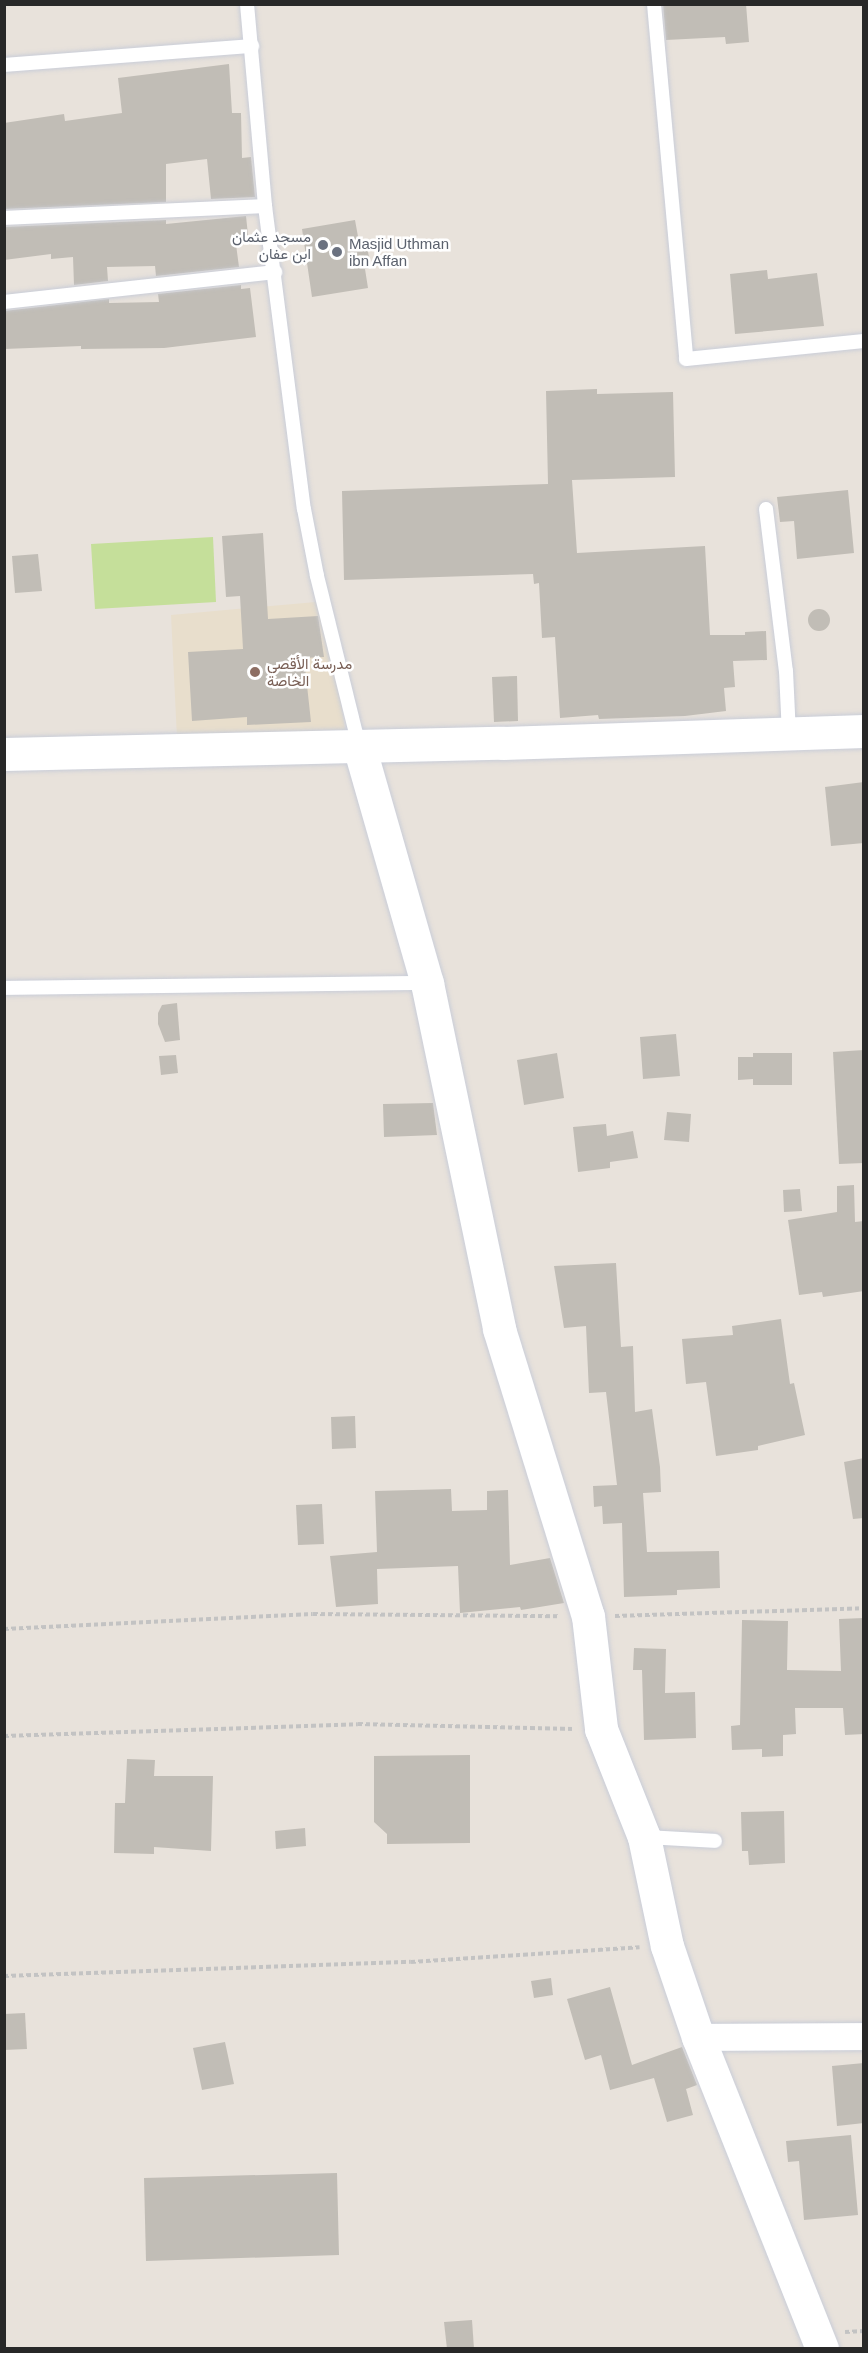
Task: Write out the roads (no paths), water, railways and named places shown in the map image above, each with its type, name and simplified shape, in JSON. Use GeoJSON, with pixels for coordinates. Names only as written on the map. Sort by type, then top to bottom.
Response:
{"type":"FeatureCollection","features":[{"type":"Feature","properties":{"kind":"street"},"geometry":{"type":"LineString","coordinates":[[4,754],[864,731]]}},
{"type":"Feature","properties":{"kind":"street"},"geometry":{"type":"LineString","coordinates":[[359,746],[428,983],[499,1329],[588,1617],[601,1729],[644,1837],[667,1946],[698,2037],[822,2349]]}},
{"type":"Feature","properties":{"kind":"street"},"geometry":{"type":"LineString","coordinates":[[698,2037],[864,2036]]}},
{"type":"Feature","properties":{"kind":"lane"},"geometry":{"type":"LineString","coordinates":[[247,4],[265,206],[304,509],[317,576],[359,746]]}},
{"type":"Feature","properties":{"kind":"lane"},"geometry":{"type":"LineString","coordinates":[[654,4],[686,359],[864,341]]}},
{"type":"Feature","properties":{"kind":"lane"},"geometry":{"type":"LineString","coordinates":[[4,65],[252,46]]}},
{"type":"Feature","properties":{"kind":"lane"},"geometry":{"type":"LineString","coordinates":[[4,218],[265,206]]}},
{"type":"Feature","properties":{"kind":"lane"},"geometry":{"type":"LineString","coordinates":[[4,302],[275,272]]}},
{"type":"Feature","properties":{"kind":"lane"},"geometry":{"type":"LineString","coordinates":[[766,508],[786,671],[789,734]]}},
{"type":"Feature","properties":{"kind":"lane"},"geometry":{"type":"LineString","coordinates":[[4,988],[428,983]]}},
{"type":"Feature","properties":{"kind":"lane"},"geometry":{"type":"LineString","coordinates":[[644,1837],[715,1841]]}},
{"type":"Feature","properties":{"kind":"place","name":"مسجد عثمان ابن عفان"},"geometry":{"type":"Point","coordinates":[323,245]}},
{"type":"Feature","properties":{"kind":"place","name":"Masjid Uthman ibn Affan"},"geometry":{"type":"Point","coordinates":[337,252]}},
{"type":"Feature","properties":{"kind":"place","name":"مدرسة الأقصى الخاصة"},"geometry":{"type":"Point","coordinates":[255,672]}}]}
